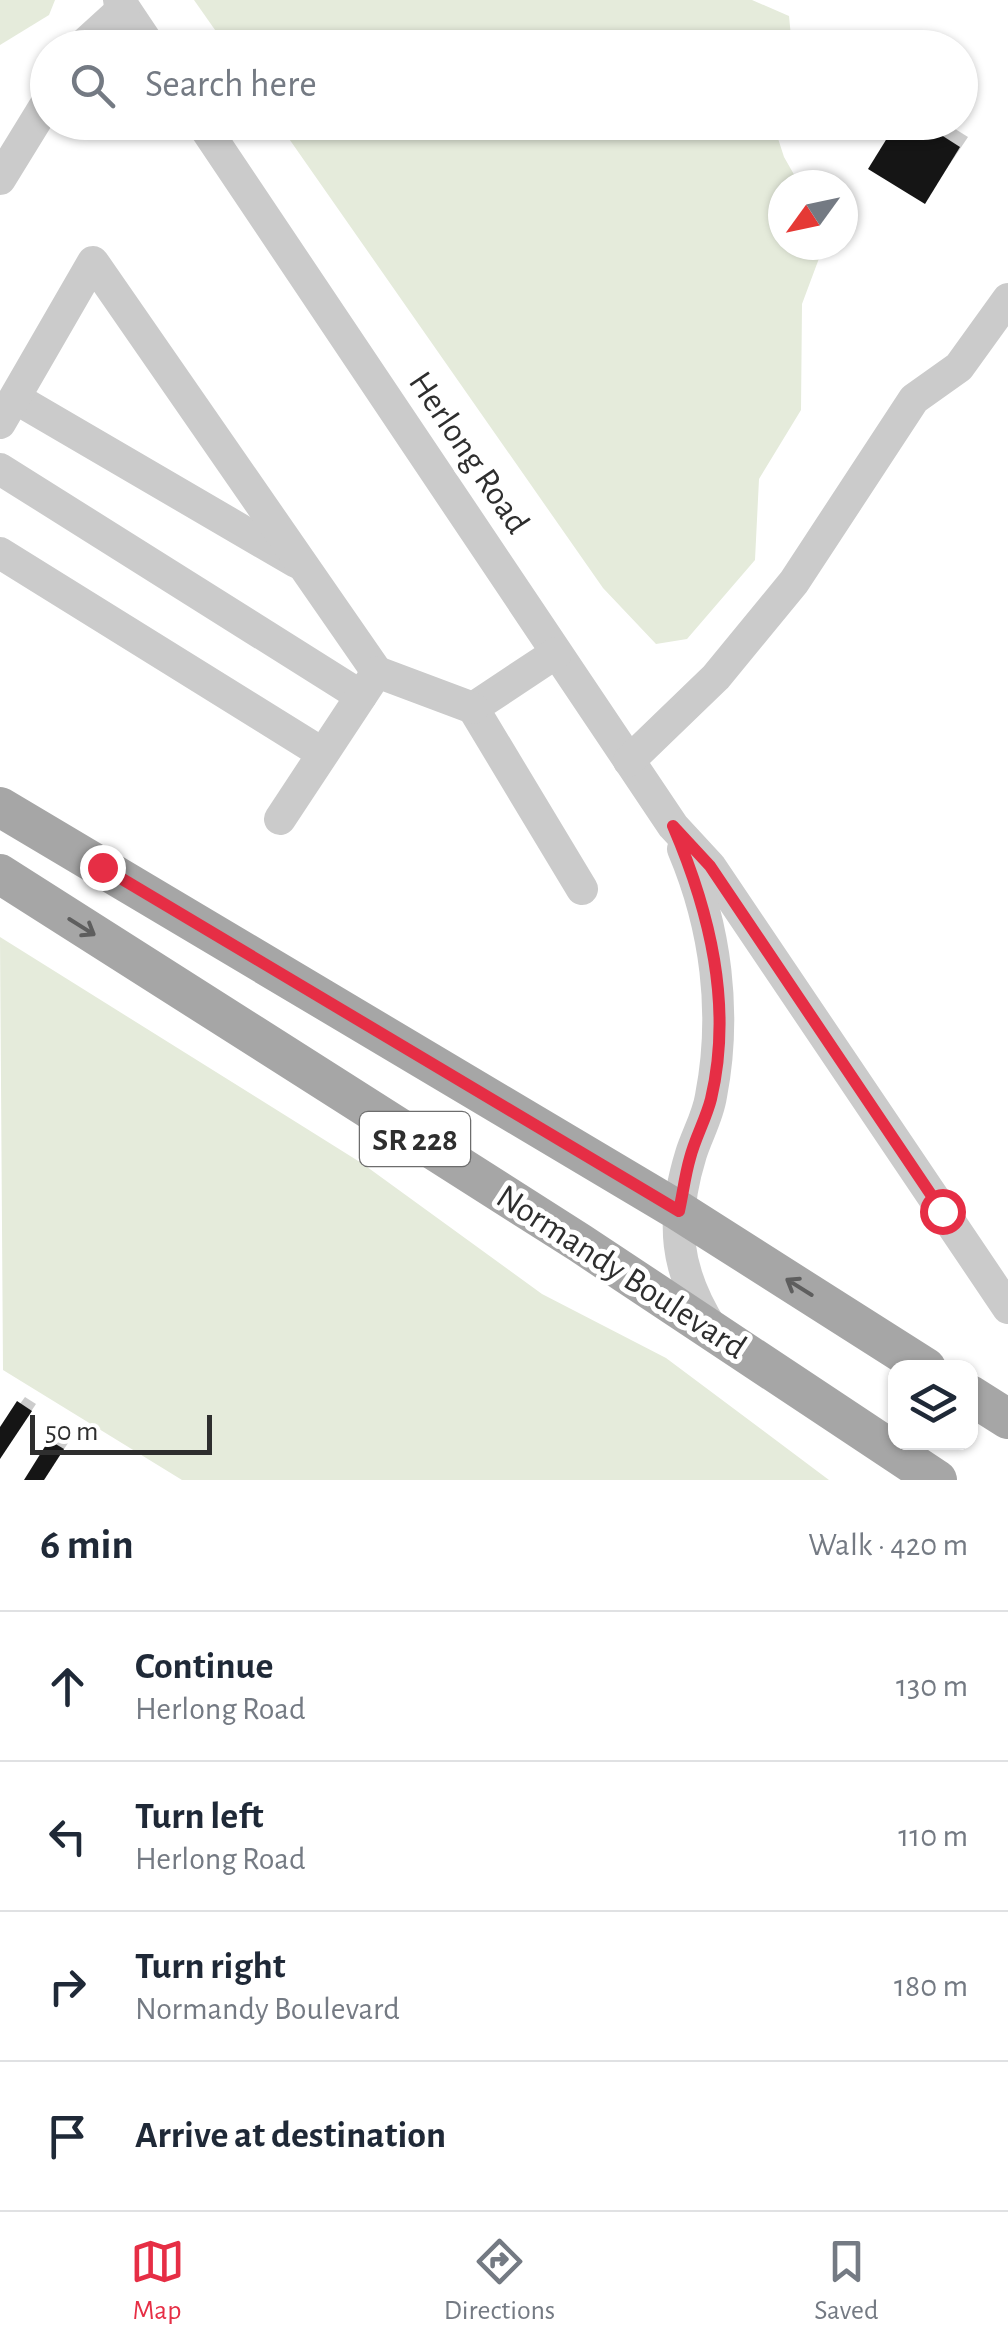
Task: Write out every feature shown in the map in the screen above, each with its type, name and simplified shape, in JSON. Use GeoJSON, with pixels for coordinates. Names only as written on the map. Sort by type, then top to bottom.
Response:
{"type":"FeatureCollection","features":[{"type":"Feature","properties":{"kind":"main road","name":"SR 228"},"geometry":{"type":"LineString","coordinates":[[0,806],[679,1211],[913,1360]]}},
{"type":"Feature","properties":{"kind":"main road","name":"Normandy Boulevard"},"geometry":{"type":"LineString","coordinates":[[0,874],[712,1329],[937,1480]]}},
{"type":"Feature","properties":{"kind":"main road"},"geometry":{"type":"LineString","coordinates":[[978,1401],[1008,1419]]}},
{"type":"Feature","properties":{"kind":"street"},"geometry":{"type":"LineString","coordinates":[[97,30],[121,4],[138,30]]}},
{"type":"Feature","properties":{"kind":"street"},"geometry":{"type":"LineString","coordinates":[[0,179],[30,130]]}},
{"type":"Feature","properties":{"kind":"street","name":"Herlong Road"},"geometry":{"type":"LineString","coordinates":[[213,140],[673,826],[710,866],[1008,1308]]}},
{"type":"Feature","properties":{"kind":"street"},"geometry":{"type":"LineString","coordinates":[[304,567],[8,410],[93,262],[304,567],[369,684]]}},
{"type":"Feature","properties":{"kind":"street"},"geometry":{"type":"LineString","coordinates":[[629,761],[716,678],[794,582],[914,399],[959,368],[1008,299]]}},
{"type":"Feature","properties":{"kind":"street"},"geometry":{"type":"LineString","coordinates":[[0,469],[369,684],[473,708],[582,888]]}},
{"type":"Feature","properties":{"kind":"street"},"geometry":{"type":"LineString","coordinates":[[0,552],[322,753]]}},
{"type":"Feature","properties":{"kind":"street"},"geometry":{"type":"LineString","coordinates":[[473,708],[556,653]]}},
{"type":"Feature","properties":{"kind":"street"},"geometry":{"type":"LineString","coordinates":[[280,819],[369,684]]}},
{"type":"Feature","properties":{"kind":"street","name":"Herlong Road"},"geometry":{"type":"LineString","coordinates":[[673,826],[693,873],[710,936],[721,1012],[711,1099],[690,1157],[679,1211],[679,1264],[712,1329]]}},
{"type":"Feature","properties":{"kind":"green space"},"geometry":{"type":"Polygon","coordinates":[[[0,0],[55,0],[49,15],[0,45],[0,0]]]}},
{"type":"Feature","properties":{"kind":"green space"},"geometry":{"type":"Polygon","coordinates":[[[194,0],[752,0],[789,16],[790,30],[215,30],[194,0]]]}},
{"type":"Feature","properties":{"kind":"green space"},"geometry":{"type":"Polygon","coordinates":[[[290,140],[778,140],[791,170],[768,170],[768,260],[818,260],[802,304],[801,410],[759,479],[755,560],[687,639],[656,644],[603,588],[290,140]]]}},
{"type":"Feature","properties":{"kind":"green space"},"geometry":{"type":"Polygon","coordinates":[[[0,937],[363,1164],[542,1294],[666,1358],[829,1480],[182,1480],[3,1370],[0,937]]]}},
{"type":"Feature","properties":{"kind":"building"},"geometry":{"type":"Polygon","coordinates":[[[886,140],[949,140],[960,147],[925,204],[868,169],[886,140]]]}},
{"type":"Feature","properties":{"kind":"building"},"geometry":{"type":"Polygon","coordinates":[[[17,1401],[32,1411],[0,1459],[0,1427],[17,1401]]]}},
{"type":"Feature","properties":{"kind":"building"},"geometry":{"type":"Polygon","coordinates":[[[49,1440],[64,1449],[44,1480],[24,1480],[49,1440]]]}},
{"type":"Feature","properties":{"kind":"route"},"geometry":{"type":"LineString","coordinates":[[102,867],[679,1211],[690,1157],[711,1099],[721,1012],[710,936],[693,873],[673,826],[710,866],[942,1211]]}}]}
